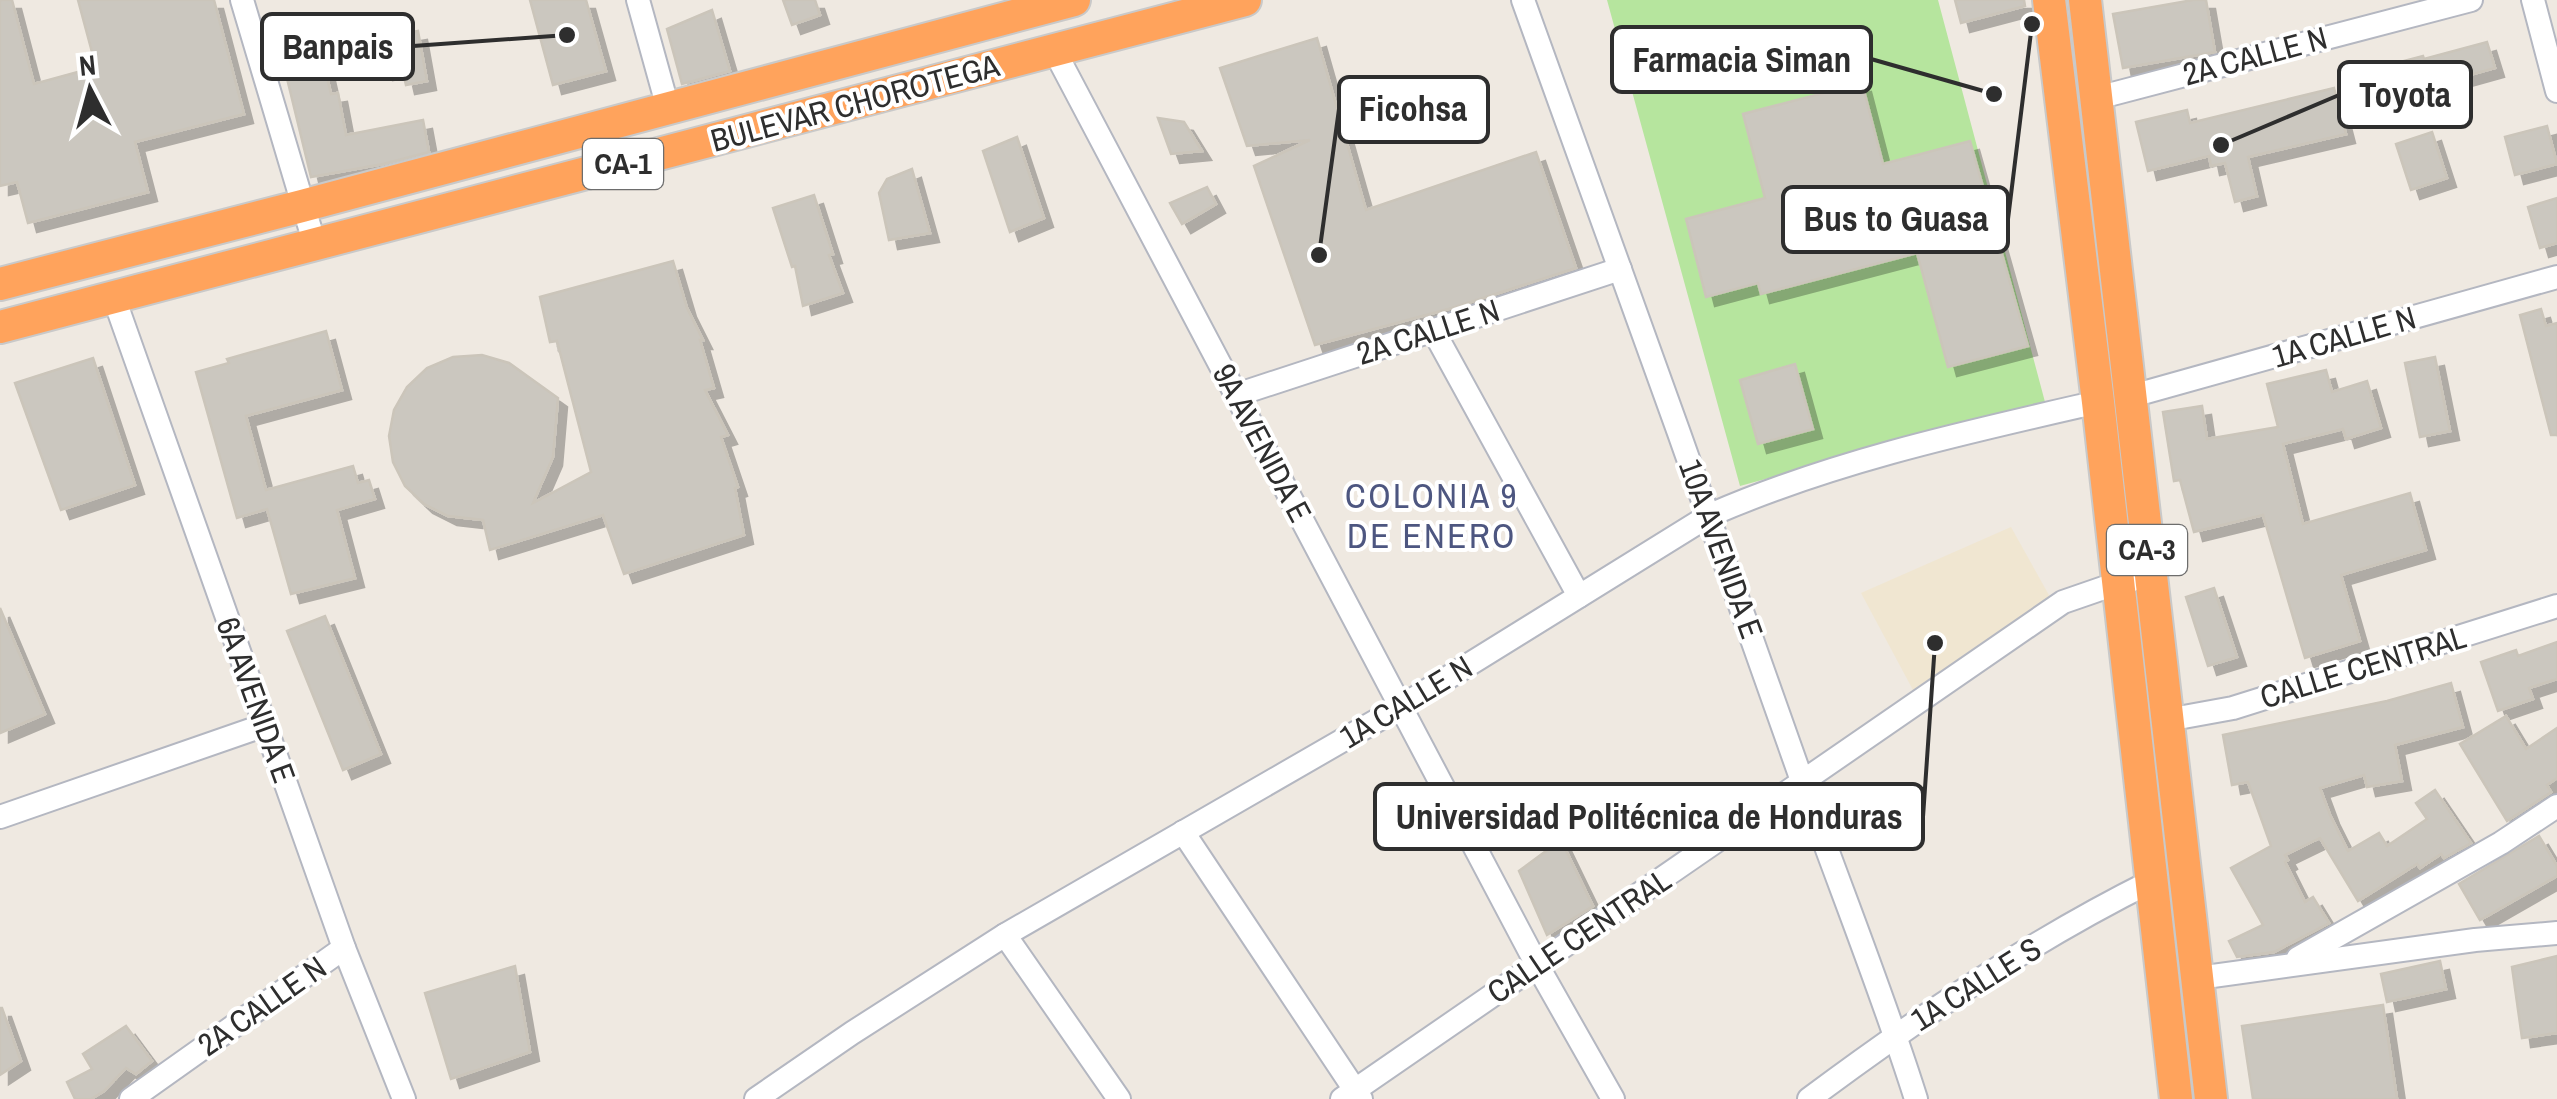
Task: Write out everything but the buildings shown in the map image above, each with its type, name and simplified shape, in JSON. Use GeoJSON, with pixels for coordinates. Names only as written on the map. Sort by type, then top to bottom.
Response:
{"type":"FeatureCollection","features":[{"type":"Feature","properties":{"kind":"highway","name":"BULEVAR CHOROTEGA"},"geometry":{"type":"LineString","coordinates":[[0,284],[1074,0]]}},
{"type":"Feature","properties":{"kind":"highway","name":"BULEVAR CHOROTEGA"},"geometry":{"type":"LineString","coordinates":[[0,327],[1245,0]]}},
{"type":"Feature","properties":{"kind":"highway","name":"CA-3"},"geometry":{"type":"LineString","coordinates":[[2049,0],[2098,402],[2167,720],[2211,1099]]}},
{"type":"Feature","properties":{"kind":"highway","name":"CA-3"},"geometry":{"type":"LineString","coordinates":[[2086,0],[2132,396],[2134,580],[2152,881],[2176,1099]]}},
{"type":"Feature","properties":{"kind":"street"},"geometry":{"type":"LineString","coordinates":[[242,0],[315,245]]}},
{"type":"Feature","properties":{"kind":"street"},"geometry":{"type":"LineString","coordinates":[[638,0],[668,108]]}},
{"type":"Feature","properties":{"kind":"street","name":"10A AVENIDA E"},"geometry":{"type":"LineString","coordinates":[[1524,0],[1916,1099]]}},
{"type":"Feature","properties":{"kind":"street","name":"2A CALLE N"},"geometry":{"type":"LineString","coordinates":[[2097,98],[2470,0]]}},
{"type":"Feature","properties":{"kind":"street"},"geometry":{"type":"LineString","coordinates":[[2533,0],[2557,91]]}},
{"type":"Feature","properties":{"kind":"street","name":"9A AVENIDA E"},"geometry":{"type":"LineString","coordinates":[[1054,50],[1537,965],[1613,1099]]}},
{"type":"Feature","properties":{"kind":"street","name":"2A CALLE N"},"geometry":{"type":"LineString","coordinates":[[1236,394],[1620,269]]}},
{"type":"Feature","properties":{"kind":"street","name":"1A CALLE N"},"geometry":{"type":"LineString","coordinates":[[2132,396],[2557,278]]}},
{"type":"Feature","properties":{"kind":"street","name":"6A AVENIDA E"},"geometry":{"type":"LineString","coordinates":[[114,298],[344,948],[404,1099]]}},
{"type":"Feature","properties":{"kind":"street"},"geometry":{"type":"LineString","coordinates":[[1433,330],[1580,596]]}},
{"type":"Feature","properties":{"kind":"street","name":"1A CALLE N"},"geometry":{"type":"LineString","coordinates":[[756,1099],[1005,935],[1402,706],[1710,516],[1764,492],[1928,442],[2098,402]]}},
{"type":"Feature","properties":{"kind":"street","name":"CALLE CENTRAL"},"geometry":{"type":"LineString","coordinates":[[1352,1096],[2012,636],[2064,602],[2134,580]]}},
{"type":"Feature","properties":{"kind":"street","name":"CALLE CENTRAL"},"geometry":{"type":"LineString","coordinates":[[2167,720],[2233,708],[2557,606]]}},
{"type":"Feature","properties":{"kind":"street"},"geometry":{"type":"LineString","coordinates":[[0,817],[265,725]]}},
{"type":"Feature","properties":{"kind":"street"},"geometry":{"type":"LineString","coordinates":[[2287,965],[2501,843],[2557,806]]}},
{"type":"Feature","properties":{"kind":"street"},"geometry":{"type":"LineString","coordinates":[[1183,832],[1352,1096]]}},
{"type":"Feature","properties":{"kind":"street","name":"1A CALLE S"},"geometry":{"type":"LineString","coordinates":[[1809,1099],[1896,1034],[2090,912],[2152,881]]}},
{"type":"Feature","properties":{"kind":"street"},"geometry":{"type":"LineString","coordinates":[[2198,978],[2475,940],[2557,934]]}},
{"type":"Feature","properties":{"kind":"street"},"geometry":{"type":"LineString","coordinates":[[1005,935],[1119,1099]]}},
{"type":"Feature","properties":{"kind":"street","name":"2A CALLE N"},"geometry":{"type":"LineString","coordinates":[[131,1099],[344,948]]}},
{"type":"Feature","properties":{"kind":"shaded area"},"geometry":{"type":"Polygon","coordinates":[[[2011,527],[2050,597],[1913,690],[1861,593],[2011,527]]]}},
{"type":"Feature","properties":{"kind":"green space"},"geometry":{"type":"Polygon","coordinates":[[[1607,0],[1938,0],[2045,402],[1740,486],[1607,0]],[[1861,83],[1743,114],[1765,198],[1686,220],[1706,297],[1758,283],[1761,294],[1908,255],[1970,141],[1883,164],[1861,83]]]}},
{"type":"Feature","properties":{"kind":"place","name":"Bus to Guasa"},"geometry":{"type":"Point","coordinates":[2032,24]}},
{"type":"Feature","properties":{"kind":"place","name":"Banpais"},"geometry":{"type":"Point","coordinates":[567,35]}},
{"type":"Feature","properties":{"kind":"place","name":"Farmacia Siman"},"geometry":{"type":"Point","coordinates":[1994,94]}},
{"type":"Feature","properties":{"kind":"place","name":"Toyota"},"geometry":{"type":"Point","coordinates":[2221,145]}},
{"type":"Feature","properties":{"kind":"place","name":"Ficohsa"},"geometry":{"type":"Point","coordinates":[1319,255]}},
{"type":"Feature","properties":{"kind":"place","name":"Universidad Politécnica de Honduras"},"geometry":{"type":"Point","coordinates":[1935,643]}},
{"type":"Feature","properties":{"kind":"district","name":"COLONIA 9 DE ENERO"},"geometry":{"type":"Point","coordinates":[1432,516]}}]}
